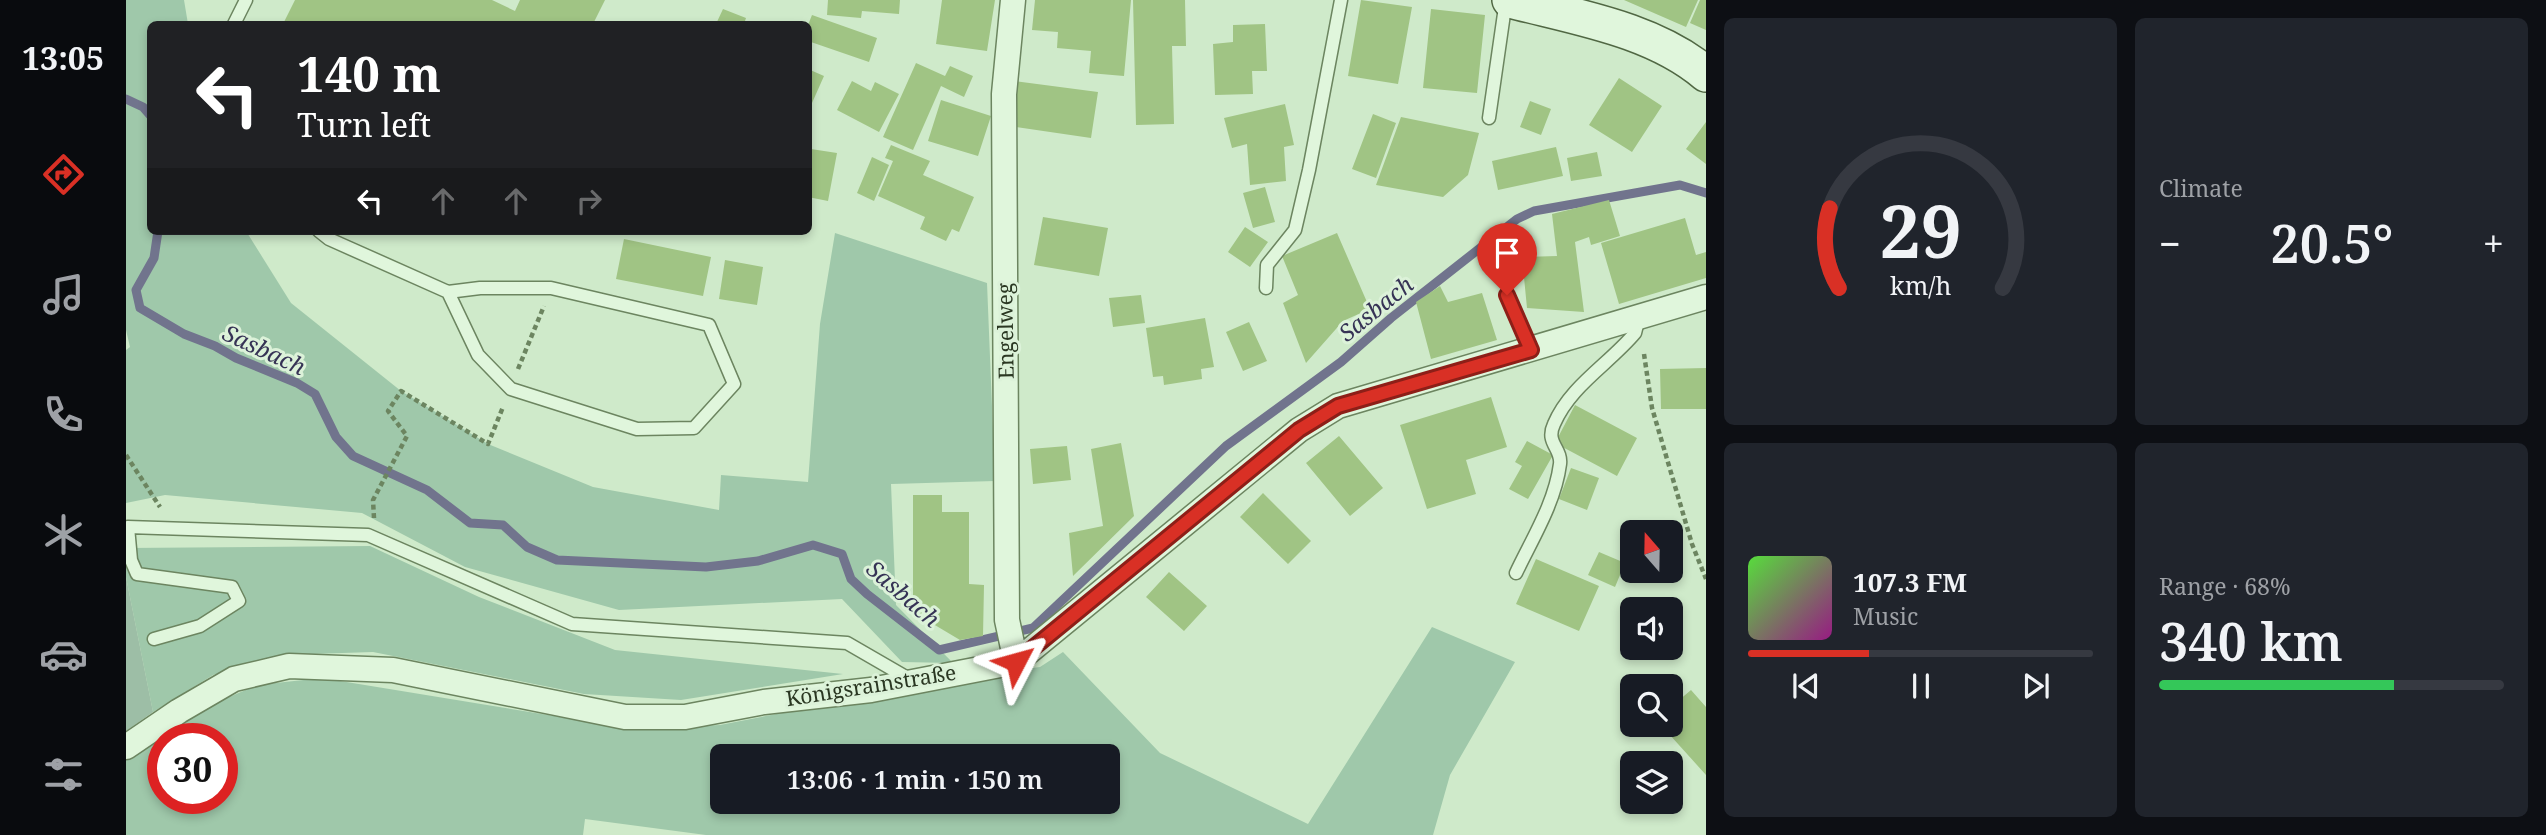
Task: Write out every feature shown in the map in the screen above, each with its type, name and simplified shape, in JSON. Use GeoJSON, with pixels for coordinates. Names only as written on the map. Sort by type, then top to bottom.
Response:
{"type":"FeatureCollection","features":[{"type":"Feature","properties":{"kind":"main road"},"geometry":{"type":"LineString","coordinates":[[1508,0],[1579,9],[1691,61],[1706,74]]}},
{"type":"Feature","properties":{"kind":"street","name":"Engelweg"},"geometry":{"type":"LineString","coordinates":[[1013,0],[1004,94],[1007,620],[1016,662]]}},
{"type":"Feature","properties":{"kind":"street","name":"Königsrainstraße"},"geometry":{"type":"LineString","coordinates":[[126,747],[178,710],[234,679],[289,666],[393,670],[625,717],[685,717],[764,702],[871,690],[1016,662],[1309,424],[1338,406],[1706,297]]}},
{"type":"Feature","properties":{"kind":"lane"},"geometry":{"type":"LineString","coordinates":[[236,21],[246,0]]}},
{"type":"Feature","properties":{"kind":"lane"},"geometry":{"type":"LineString","coordinates":[[1266,289],[1267,265],[1294,230],[1309,170],[1341,0]]}},
{"type":"Feature","properties":{"kind":"lane"},"geometry":{"type":"LineString","coordinates":[[1489,118],[1508,0]]}},
{"type":"Feature","properties":{"kind":"lane"},"geometry":{"type":"LineString","coordinates":[[324,235],[448,292],[480,288],[551,288],[709,325],[734,384],[694,428],[637,429],[511,389],[478,355],[448,292]]}},
{"type":"Feature","properties":{"kind":"lane"},"geometry":{"type":"LineString","coordinates":[[1507,295],[1531,350]]}},
{"type":"Feature","properties":{"kind":"lane"},"geometry":{"type":"LineString","coordinates":[[1516,573],[1549,504],[1557,478],[1560,460],[1550,439],[1552,426],[1567,400],[1635,333],[1639,317]]}},
{"type":"Feature","properties":{"kind":"lane"},"geometry":{"type":"LineString","coordinates":[[154,639],[200,626],[239,601],[232,587],[137,574],[131,560],[128,527],[368,535],[572,624],[847,643],[915,682]]}},
{"type":"Feature","properties":{"kind":"path"},"geometry":{"type":"LineString","coordinates":[[373,500],[407,436],[388,411],[401,391],[488,444],[551,288]]}},
{"type":"Feature","properties":{"kind":"path"},"geometry":{"type":"LineString","coordinates":[[1639,317],[1652,408],[1692,544],[1706,579]]}},
{"type":"Feature","properties":{"kind":"path"},"geometry":{"type":"LineString","coordinates":[[126,455],[175,528]]}},
{"type":"Feature","properties":{"kind":"green space"},"geometry":{"type":"Polygon","coordinates":[[[126,0],[184,0],[188,21],[147,21],[147,235],[248,235],[291,303],[401,391],[488,444],[593,487],[719,510],[721,475],[808,482],[820,324],[835,233],[987,283],[995,481],[891,484],[896,605],[953,663],[902,662],[842,599],[619,610],[465,567],[362,513],[165,495],[126,503],[126,350],[130,347],[126,330],[126,0]]]}},
{"type":"Feature","properties":{"kind":"green space"},"geometry":{"type":"Polygon","coordinates":[[[370,546],[479,597],[615,650],[843,674],[681,700],[584,694],[373,652],[281,655],[213,675],[153,712],[126,577],[126,548],[370,546]]]}},
{"type":"Feature","properties":{"kind":"green space"},"geometry":{"type":"Polygon","coordinates":[[[126,577],[153,712],[126,731],[126,577]]]}},
{"type":"Feature","properties":{"kind":"green space"},"geometry":{"type":"Polygon","coordinates":[[[1432,627],[1515,662],[1450,775],[1433,835],[706,835],[585,819],[583,835],[126,835],[126,759],[147,746],[147,814],[238,814],[238,723],[183,723],[213,704],[257,685],[322,678],[634,729],[720,725],[967,677],[1040,667],[1063,652],[1160,753],[1308,824],[1432,627]]]}},
{"type":"Feature","properties":{"kind":"building"},"geometry":{"type":"Polygon","coordinates":[[[295,0],[492,0],[515,11],[520,0],[605,0],[594,21],[284,21],[295,0]]]}},
{"type":"Feature","properties":{"kind":"building"},"geometry":{"type":"Polygon","coordinates":[[[828,0],[900,0],[899,14],[862,11],[861,18],[827,15],[828,0]]]}},
{"type":"Feature","properties":{"kind":"building"},"geometry":{"type":"Polygon","coordinates":[[[942,0],[995,0],[987,51],[936,44],[942,0]]]}},
{"type":"Feature","properties":{"kind":"building"},"geometry":{"type":"Polygon","coordinates":[[[1035,0],[1131,0],[1124,76],[1089,73],[1091,51],[1057,48],[1058,32],[1032,30],[1035,0]]]}},
{"type":"Feature","properties":{"kind":"building"},"geometry":{"type":"Polygon","coordinates":[[[1133,0],[1185,0],[1186,46],[1172,46],[1174,124],[1136,125],[1133,0]]]}},
{"type":"Feature","properties":{"kind":"building"},"geometry":{"type":"Polygon","coordinates":[[[1361,0],[1412,7],[1398,84],[1348,76],[1361,0]]]}},
{"type":"Feature","properties":{"kind":"building"},"geometry":{"type":"Polygon","coordinates":[[[1624,0],[1698,0],[1686,27],[1624,0]]]}},
{"type":"Feature","properties":{"kind":"building"},"geometry":{"type":"Polygon","coordinates":[[[1700,0],[1706,0],[1706,30],[1690,23],[1700,0]]]}},
{"type":"Feature","properties":{"kind":"building"},"geometry":{"type":"Polygon","coordinates":[[[723,9],[746,18],[745,21],[717,21],[723,9]]]}},
{"type":"Feature","properties":{"kind":"building"},"geometry":{"type":"Polygon","coordinates":[[[1431,9],[1485,15],[1477,93],[1423,88],[1431,9]]]}},
{"type":"Feature","properties":{"kind":"building"},"geometry":{"type":"Polygon","coordinates":[[[812,15],[877,38],[869,62],[812,42],[812,21],[810,21],[812,15]]]}},
{"type":"Feature","properties":{"kind":"building"},"geometry":{"type":"Polygon","coordinates":[[[1265,24],[1267,71],[1252,71],[1253,94],[1215,95],[1213,44],[1233,42],[1233,25],[1265,24]]]}},
{"type":"Feature","properties":{"kind":"building"},"geometry":{"type":"Polygon","coordinates":[[[916,63],[945,76],[950,66],[973,76],[964,97],[941,86],[913,150],[883,137],[916,63]]]}},
{"type":"Feature","properties":{"kind":"building"},"geometry":{"type":"Polygon","coordinates":[[[812,71],[824,76],[812,103],[812,71]]]}},
{"type":"Feature","properties":{"kind":"building"},"geometry":{"type":"Polygon","coordinates":[[[1619,78],[1662,106],[1632,152],[1589,125],[1619,78]]]}},
{"type":"Feature","properties":{"kind":"building"},"geometry":{"type":"Polygon","coordinates":[[[852,81],[871,91],[875,82],[899,94],[879,132],[837,110],[852,81]]]}},
{"type":"Feature","properties":{"kind":"building"},"geometry":{"type":"Polygon","coordinates":[[[1015,81],[1098,92],[1091,138],[1009,126],[1015,81]]]}},
{"type":"Feature","properties":{"kind":"building"},"geometry":{"type":"Polygon","coordinates":[[[941,100],[991,116],[978,156],[928,141],[941,100]]]}},
{"type":"Feature","properties":{"kind":"building"},"geometry":{"type":"Polygon","coordinates":[[[1530,101],[1551,109],[1541,135],[1520,127],[1530,101]]]}},
{"type":"Feature","properties":{"kind":"building"},"geometry":{"type":"Polygon","coordinates":[[[1285,104],[1294,145],[1284,147],[1286,181],[1250,185],[1247,144],[1232,148],[1224,118],[1285,104]]]}},
{"type":"Feature","properties":{"kind":"building"},"geometry":{"type":"Polygon","coordinates":[[[1373,114],[1396,123],[1376,178],[1352,169],[1373,114]]]}},
{"type":"Feature","properties":{"kind":"building"},"geometry":{"type":"Polygon","coordinates":[[[1401,117],[1479,133],[1468,175],[1443,197],[1376,185],[1401,117]]]}},
{"type":"Feature","properties":{"kind":"building"},"geometry":{"type":"Polygon","coordinates":[[[1706,122],[1706,164],[1686,149],[1706,122]]]}},
{"type":"Feature","properties":{"kind":"building"},"geometry":{"type":"Polygon","coordinates":[[[891,145],[930,161],[923,175],[974,197],[959,232],[952,229],[946,241],[920,229],[925,217],[878,196],[893,161],[885,158],[891,145]]]}},
{"type":"Feature","properties":{"kind":"building"},"geometry":{"type":"Polygon","coordinates":[[[1556,147],[1563,176],[1498,190],[1492,161],[1556,147]]]}},
{"type":"Feature","properties":{"kind":"building"},"geometry":{"type":"Polygon","coordinates":[[[812,149],[837,153],[828,201],[812,198],[812,149]]]}},
{"type":"Feature","properties":{"kind":"building"},"geometry":{"type":"Polygon","coordinates":[[[1597,152],[1602,176],[1571,181],[1567,158],[1597,152]]]}},
{"type":"Feature","properties":{"kind":"building"},"geometry":{"type":"Polygon","coordinates":[[[872,157],[889,165],[874,201],[857,193],[872,157]]]}},
{"type":"Feature","properties":{"kind":"building"},"geometry":{"type":"Polygon","coordinates":[[[1265,187],[1275,222],[1253,228],[1243,193],[1265,187]]]}},
{"type":"Feature","properties":{"kind":"building"},"geometry":{"type":"Polygon","coordinates":[[[1609,200],[1620,236],[1591,245],[1589,237],[1575,242],[1584,312],[1527,308],[1522,257],[1557,256],[1552,214],[1609,200]]]}},
{"type":"Feature","properties":{"kind":"building"},"geometry":{"type":"Polygon","coordinates":[[[1043,217],[1108,228],[1099,276],[1034,265],[1043,217]]]}},
{"type":"Feature","properties":{"kind":"building"},"geometry":{"type":"Polygon","coordinates":[[[1685,218],[1696,255],[1706,252],[1706,278],[1619,304],[1601,243],[1685,218]]]}},
{"type":"Feature","properties":{"kind":"building"},"geometry":{"type":"Polygon","coordinates":[[[1245,227],[1268,242],[1250,267],[1228,252],[1245,227]]]}},
{"type":"Feature","properties":{"kind":"building"},"geometry":{"type":"Polygon","coordinates":[[[1337,233],[1370,309],[1343,321],[1306,363],[1283,303],[1298,295],[1282,256],[1337,233]]]}},
{"type":"Feature","properties":{"kind":"building"},"geometry":{"type":"Polygon","coordinates":[[[624,239],[711,257],[703,296],[616,279],[624,239]]]}},
{"type":"Feature","properties":{"kind":"building"},"geometry":{"type":"Polygon","coordinates":[[[725,260],[763,267],[757,305],[719,299],[725,260]]]}},
{"type":"Feature","properties":{"kind":"building"},"geometry":{"type":"Polygon","coordinates":[[[1440,286],[1448,302],[1482,293],[1497,340],[1431,359],[1416,302],[1440,286]]]}},
{"type":"Feature","properties":{"kind":"building"},"geometry":{"type":"Polygon","coordinates":[[[1141,295],[1145,323],[1113,327],[1109,298],[1141,295]]]}},
{"type":"Feature","properties":{"kind":"building"},"geometry":{"type":"Polygon","coordinates":[[[1205,318],[1214,367],[1201,369],[1202,379],[1164,385],[1163,376],[1153,377],[1146,328],[1205,318]]]}},
{"type":"Feature","properties":{"kind":"building"},"geometry":{"type":"Polygon","coordinates":[[[1249,322],[1267,361],[1243,371],[1226,332],[1249,322]]]}},
{"type":"Feature","properties":{"kind":"building"},"geometry":{"type":"Polygon","coordinates":[[[1706,368],[1706,409],[1661,409],[1660,369],[1706,368]]]}},
{"type":"Feature","properties":{"kind":"building"},"geometry":{"type":"Polygon","coordinates":[[[1491,397],[1507,447],[1466,460],[1476,494],[1427,509],[1400,425],[1491,397]]]}},
{"type":"Feature","properties":{"kind":"building"},"geometry":{"type":"Polygon","coordinates":[[[1575,405],[1637,438],[1617,476],[1555,443],[1575,405]]]}},
{"type":"Feature","properties":{"kind":"building"},"geometry":{"type":"Polygon","coordinates":[[[1339,436],[1383,488],[1350,516],[1306,463],[1339,436]]]}},
{"type":"Feature","properties":{"kind":"building"},"geometry":{"type":"Polygon","coordinates":[[[1527,441],[1553,455],[1528,499],[1509,489],[1522,466],[1515,462],[1527,441]]]}},
{"type":"Feature","properties":{"kind":"building"},"geometry":{"type":"Polygon","coordinates":[[[1121,443],[1134,516],[1073,576],[1069,533],[1103,526],[1091,449],[1121,443]]]}},
{"type":"Feature","properties":{"kind":"building"},"geometry":{"type":"Polygon","coordinates":[[[1067,446],[1071,480],[1033,484],[1030,449],[1067,446]]]}},
{"type":"Feature","properties":{"kind":"building"},"geometry":{"type":"Polygon","coordinates":[[[1571,468],[1599,478],[1587,510],[1559,499],[1571,468]]]}},
{"type":"Feature","properties":{"kind":"building"},"geometry":{"type":"Polygon","coordinates":[[[1263,493],[1311,541],[1288,564],[1240,517],[1263,493]]]}},
{"type":"Feature","properties":{"kind":"building"},"geometry":{"type":"Polygon","coordinates":[[[913,495],[942,495],[942,512],[969,512],[969,584],[984,585],[983,636],[960,640],[913,612],[913,495]]]}},
{"type":"Feature","properties":{"kind":"building"},"geometry":{"type":"Polygon","coordinates":[[[1599,552],[1620,561],[1620,575],[1615,587],[1588,575],[1599,552]]]}},
{"type":"Feature","properties":{"kind":"building"},"geometry":{"type":"Polygon","coordinates":[[[1536,559],[1599,586],[1579,631],[1516,604],[1536,559]]]}},
{"type":"Feature","properties":{"kind":"building"},"geometry":{"type":"Polygon","coordinates":[[[1169,572],[1207,606],[1184,631],[1146,597],[1169,572]]]}},
{"type":"Feature","properties":{"kind":"building"},"geometry":{"type":"Polygon","coordinates":[[[1691,690],[1706,707],[1706,775],[1672,737],[1683,737],[1683,697],[1691,690]]]}},
{"type":"Feature","properties":{"kind":"waterway","name":"Sasbach"},"geometry":{"type":"LineString","coordinates":[[126,99],[147,112]]}},
{"type":"Feature","properties":{"kind":"waterway","name":"Sasbach"},"geometry":{"type":"LineString","coordinates":[[157,235],[154,258],[136,290],[140,308],[184,334],[297,383],[315,394],[336,437],[353,456],[427,490],[470,523],[503,525],[527,547],[557,560],[706,567],[758,561],[813,545],[842,554],[851,579],[939,650],[1033,628],[1226,446],[1341,362],[1391,318],[1517,219],[1534,211],[1680,185],[1706,193]]}},
{"type":"Feature","properties":{"kind":"route"},"geometry":{"type":"LineString","coordinates":[[1016,662],[1299,430],[1338,406],[1531,350],[1507,295]]}}]}
